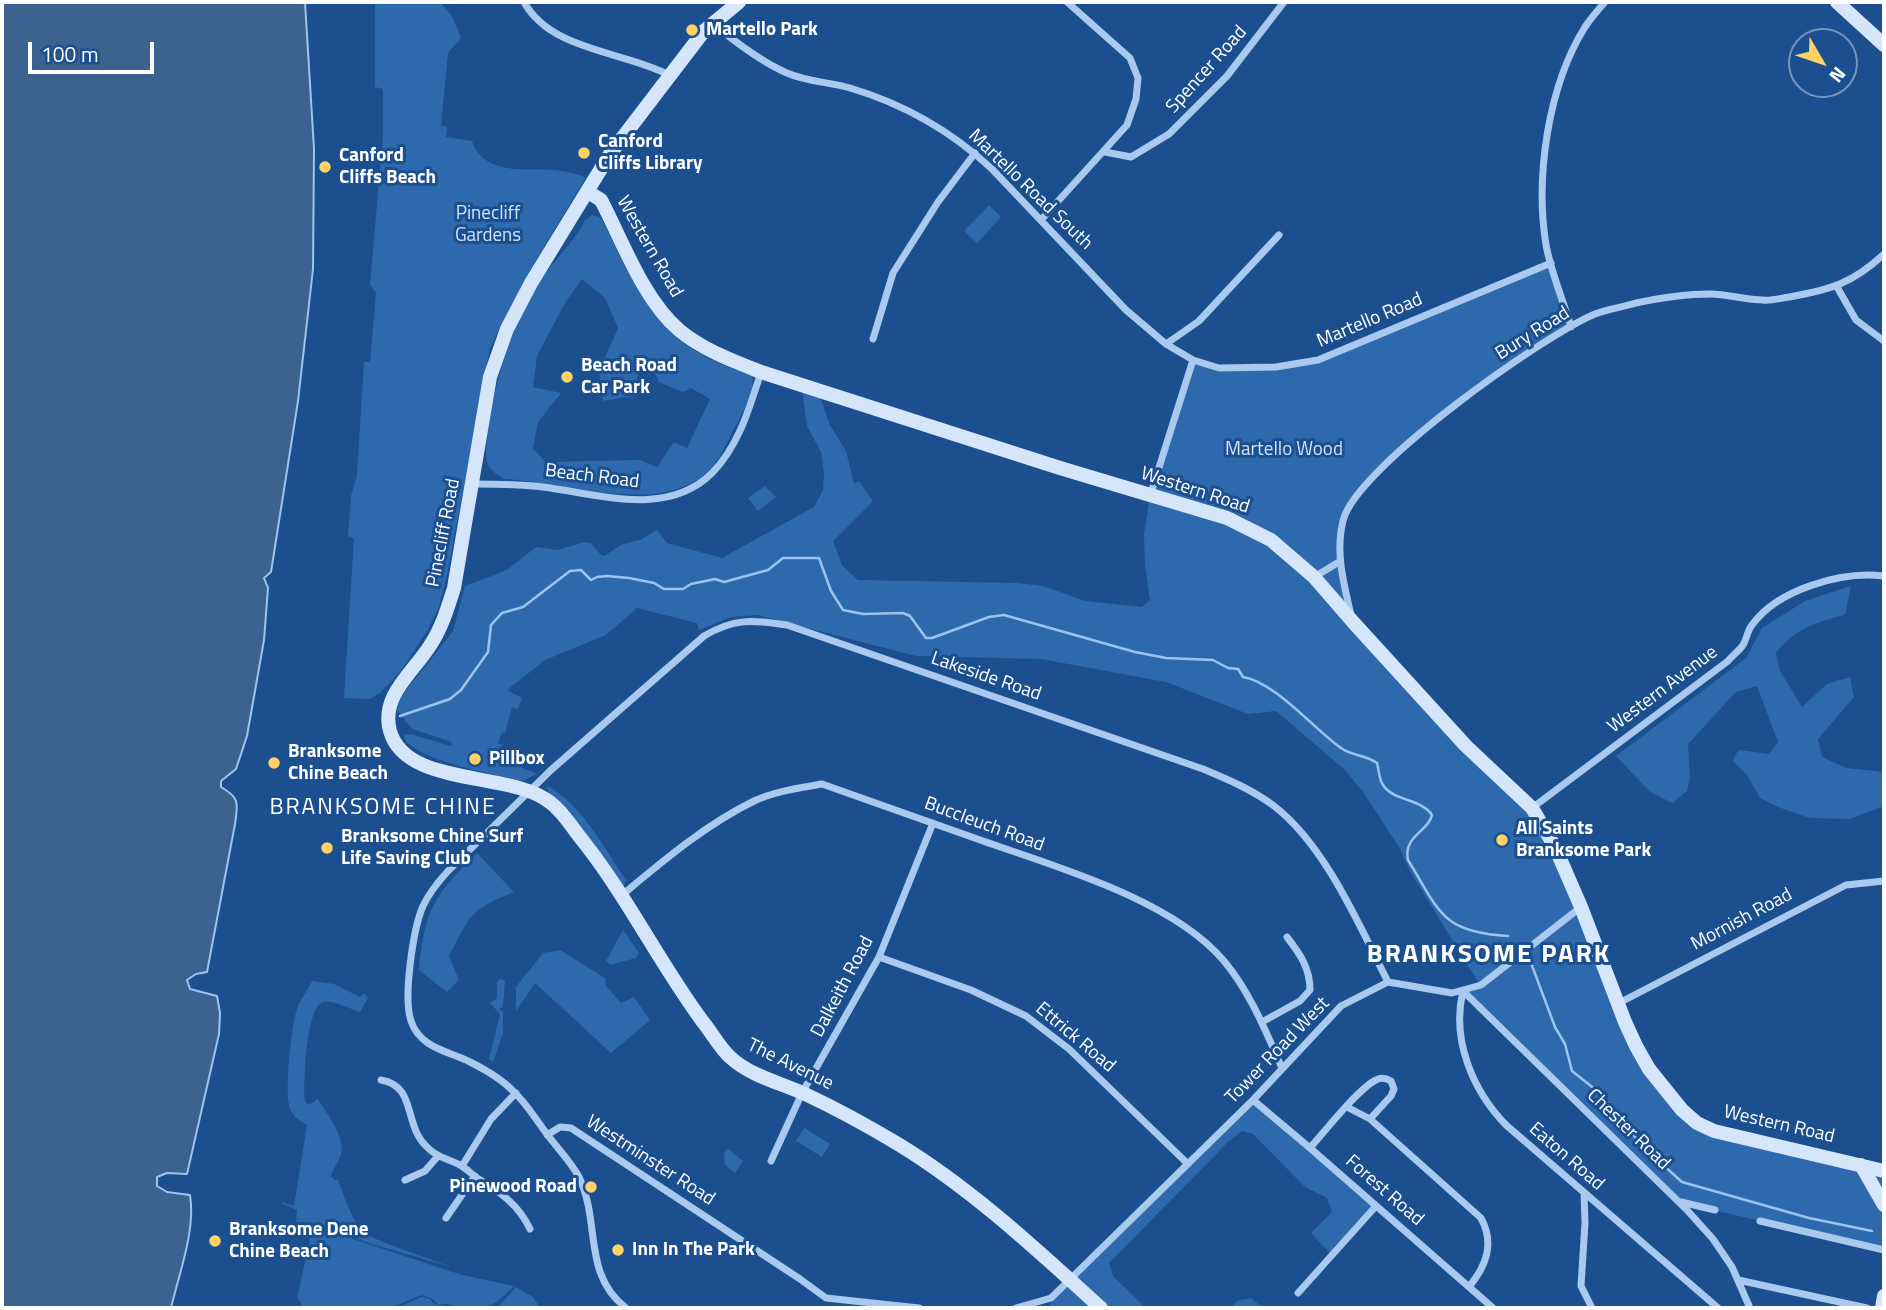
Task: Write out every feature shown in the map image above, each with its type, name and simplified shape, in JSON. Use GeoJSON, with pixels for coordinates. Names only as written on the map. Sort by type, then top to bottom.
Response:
{"type":"FeatureCollection","features":[{"type":"Feature","properties":{"kind":"street"},"geometry":{"type":"LineString","coordinates":[[524,2],[535,18],[556,35],[669,75]]}},
{"type":"Feature","properties":{"kind":"street","name":"Western Road"},"geometry":{"type":"LineString","coordinates":[[739,2],[712,23],[669,75],[610,154],[588,191],[601,200],[654,301],[678,329],[723,357],[761,372],[1227,518],[1271,540],[1314,577],[1466,746],[1532,808],[1555,847],[1625,1022],[1649,1069],[1682,1110],[1697,1123],[1714,1130],[1884,1171]]}},
{"type":"Feature","properties":{"kind":"street","name":"Spencer Road"},"geometry":{"type":"LineString","coordinates":[[1105,152],[1131,157],[1169,134],[1227,76],[1284,2]]}},
{"type":"Feature","properties":{"kind":"street"},"geometry":{"type":"LineString","coordinates":[[1572,327],[1546,247],[1542,205],[1544,154],[1555,100],[1569,60],[1585,27],[1605,2]]}},
{"type":"Feature","properties":{"kind":"street"},"geometry":{"type":"LineString","coordinates":[[1837,2],[1884,45]]}},
{"type":"Feature","properties":{"kind":"street"},"geometry":{"type":"LineString","coordinates":[[1041,220],[1127,125],[1136,99],[1138,78],[1130,58],[1071,3]]}},
{"type":"Feature","properties":{"kind":"street","name":"Martello Road South"},"geometry":{"type":"LineString","coordinates":[[712,23],[787,73],[848,87],[909,109],[931,121],[975,153],[1126,310]]}},
{"type":"Feature","properties":{"kind":"street"},"geometry":{"type":"LineString","coordinates":[[873,339],[893,273],[938,202],[975,153]]}},
{"type":"Feature","properties":{"kind":"street","name":"Pinecliff Road"},"geometry":{"type":"LineString","coordinates":[[530,792],[422,764],[410,758],[395,744],[388,725],[388,713],[395,691],[430,646],[447,610],[458,569],[490,377],[497,353],[531,283],[588,191]]}},
{"type":"Feature","properties":{"kind":"street"},"geometry":{"type":"LineString","coordinates":[[1166,344],[1199,321],[1279,234]]}},
{"type":"Feature","properties":{"kind":"street","name":"Bury Road"},"geometry":{"type":"LineString","coordinates":[[1353,622],[1339,562],[1343,518],[1359,493],[1390,458],[1417,434],[1491,380],[1595,314],[1660,299],[1711,294],[1765,301],[1837,287],[1871,266],[1884,254]]}},
{"type":"Feature","properties":{"kind":"street","name":"Martello Road"},"geometry":{"type":"LineString","coordinates":[[1126,310],[1166,344],[1193,360],[1219,368],[1241,369],[1318,360],[1551,263]]}},
{"type":"Feature","properties":{"kind":"street"},"geometry":{"type":"LineString","coordinates":[[1837,287],[1856,320],[1884,341]]}},
{"type":"Feature","properties":{"kind":"street"},"geometry":{"type":"LineString","coordinates":[[1150,496],[1193,360]]}},
{"type":"Feature","properties":{"kind":"street","name":"Beach Road"},"geometry":{"type":"LineString","coordinates":[[473,484],[518,484],[627,500],[673,495],[693,487],[713,472],[730,449],[748,412],[761,372]]}},
{"type":"Feature","properties":{"kind":"street"},"geometry":{"type":"LineString","coordinates":[[1314,577],[1339,562]]}},
{"type":"Feature","properties":{"kind":"street","name":"Western Avenue"},"geometry":{"type":"LineString","coordinates":[[1532,808],[1728,661],[1742,646],[1752,625],[1786,596],[1825,580],[1884,576]]}},
{"type":"Feature","properties":{"kind":"street","name":"Lakeside Road"},"geometry":{"type":"LineString","coordinates":[[530,792],[584,740],[704,636],[734,622],[756,621],[786,625],[1234,782],[1274,806],[1303,832],[1322,860],[1388,982]]}},
{"type":"Feature","properties":{"kind":"street","name":"Buccleuch Road"},"geometry":{"type":"LineString","coordinates":[[622,895],[709,828],[755,800],[822,784],[1115,890],[1172,918],[1223,960],[1262,1022],[1282,1068]]}},
{"type":"Feature","properties":{"kind":"street"},"geometry":{"type":"LineString","coordinates":[[530,792],[448,871],[430,893],[422,909],[413,946],[408,1010],[412,1023],[425,1041],[495,1076],[516,1093],[578,1176],[588,1205],[596,1263],[609,1292],[626,1308]]}},
{"type":"Feature","properties":{"kind":"street","name":"The Avenue"},"geometry":{"type":"LineString","coordinates":[[530,792],[544,798],[559,810],[622,895],[690,1004],[730,1058],[899,1144],[952,1181],[1101,1308]]}},
{"type":"Feature","properties":{"kind":"street","name":"Dalkeith Road"},"geometry":{"type":"LineString","coordinates":[[771,1161],[802,1093],[879,957],[933,823]]}},
{"type":"Feature","properties":{"kind":"street","name":"Mornish Road"},"geometry":{"type":"LineString","coordinates":[[1619,1003],[1846,885],[1884,881]]}},
{"type":"Feature","properties":{"kind":"street"},"geometry":{"type":"LineString","coordinates":[[1388,982],[1452,993],[1481,985],[1581,907]]}},
{"type":"Feature","properties":{"kind":"street"},"geometry":{"type":"LineString","coordinates":[[1262,1022],[1300,1000],[1310,990],[1310,974],[1301,954],[1287,937]]}},
{"type":"Feature","properties":{"kind":"street","name":"Ettrick Road"},"geometry":{"type":"LineString","coordinates":[[879,957],[971,990],[1027,1016],[1069,1049],[1188,1164]]}},
{"type":"Feature","properties":{"kind":"street","name":"Tower Road West"},"geometry":{"type":"LineString","coordinates":[[1051,1298],[1252,1100],[1341,1006],[1388,982]]}},
{"type":"Feature","properties":{"kind":"street","name":"Eaton Road"},"geometry":{"type":"LineString","coordinates":[[1463,991],[1460,1005],[1461,1037],[1471,1075],[1490,1109],[1718,1308]]}},
{"type":"Feature","properties":{"kind":"street","name":"Chester Road"},"geometry":{"type":"LineString","coordinates":[[1463,991],[1679,1202],[1713,1240],[1732,1267],[1750,1308]]}},
{"type":"Feature","properties":{"kind":"street"},"geometry":{"type":"LineString","coordinates":[[1310,1148],[1378,1078],[1385,1078],[1391,1081],[1394,1089],[1370,1119]]}},
{"type":"Feature","properties":{"kind":"street"},"geometry":{"type":"LineString","coordinates":[[381,1080],[391,1083],[401,1091],[408,1104],[416,1135],[426,1147],[438,1156],[462,1166],[496,1189],[526,1219],[530,1229]]}},
{"type":"Feature","properties":{"kind":"street"},"geometry":{"type":"LineString","coordinates":[[462,1166],[491,1119],[516,1093]]}},
{"type":"Feature","properties":{"kind":"street","name":"Forest Road"},"geometry":{"type":"LineString","coordinates":[[1252,1100],[1493,1308]]}},
{"type":"Feature","properties":{"kind":"street"},"geometry":{"type":"LineString","coordinates":[[1348,1107],[1370,1119],[1481,1218],[1488,1235],[1487,1258],[1479,1275],[1469,1287]]}},
{"type":"Feature","properties":{"kind":"street","name":"Westminster Road"},"geometry":{"type":"LineString","coordinates":[[547,1135],[560,1127],[572,1128],[800,1279],[834,1308]]}},
{"type":"Feature","properties":{"kind":"street"},"geometry":{"type":"LineString","coordinates":[[405,1180],[425,1171],[438,1156]]}},
{"type":"Feature","properties":{"kind":"street"},"geometry":{"type":"LineString","coordinates":[[1861,1165],[1884,1205]]}},
{"type":"Feature","properties":{"kind":"street"},"geometry":{"type":"LineString","coordinates":[[446,1218],[475,1177]]}},
{"type":"Feature","properties":{"kind":"street"},"geometry":{"type":"LineString","coordinates":[[1584,1193],[1581,1286],[1592,1308]]}},
{"type":"Feature","properties":{"kind":"street"},"geometry":{"type":"LineString","coordinates":[[1679,1202],[1715,1210]]}},
{"type":"Feature","properties":{"kind":"street"},"geometry":{"type":"LineString","coordinates":[[1298,1293],[1376,1206]]}},
{"type":"Feature","properties":{"kind":"street"},"geometry":{"type":"LineString","coordinates":[[1760,1221],[1884,1250]]}},
{"type":"Feature","properties":{"kind":"street"},"geometry":{"type":"LineString","coordinates":[[1738,1280],[1867,1308]]}},
{"type":"Feature","properties":{"kind":"street"},"geometry":{"type":"LineString","coordinates":[[1882,1308],[1884,1296]]}},
{"type":"Feature","properties":{"kind":"street"},"geometry":{"type":"LineString","coordinates":[[825,1298],[919,1308]]}},
{"type":"Feature","properties":{"kind":"street"},"geometry":{"type":"LineString","coordinates":[[1016,1308],[1051,1298],[1050,1308]]}},
{"type":"Feature","properties":{"kind":"green space","name":"Pinecliff Gardens"},"geometry":{"type":"Polygon","coordinates":[[[375,2],[440,2],[452,16],[461,38],[448,53],[441,125],[447,127],[446,137],[472,141],[486,160],[496,165],[518,169],[558,170],[586,177],[526,277],[490,348],[439,607],[428,630],[400,672],[380,693],[370,699],[344,698],[354,538],[348,536],[351,496],[357,475],[364,362],[370,362],[376,293],[370,285],[383,135],[383,89],[375,87],[375,2]]]}},
{"type":"Feature","properties":{"kind":"green space"},"geometry":{"type":"Polygon","coordinates":[[[989,205],[1001,217],[977,243],[964,231],[989,205]]]}},
{"type":"Feature","properties":{"kind":"green space"},"geometry":{"type":"Polygon","coordinates":[[[592,215],[603,221],[641,294],[665,326],[680,340],[710,359],[752,376],[750,397],[722,453],[707,472],[687,485],[663,492],[637,495],[609,493],[504,479],[488,465],[486,449],[491,413],[500,373],[513,335],[540,281],[584,221],[592,215]],[[582,279],[565,303],[537,356],[533,387],[561,393],[538,422],[533,448],[545,462],[640,460],[657,467],[674,442],[687,448],[710,399],[691,388],[683,392],[659,382],[649,360],[640,366],[633,396],[603,401],[599,371],[618,328],[605,298],[582,279]]]}},
{"type":"Feature","properties":{"kind":"green space","name":"Martello Wood"},"geometry":{"type":"Polygon","coordinates":[[[1551,263],[1571,327],[1522,358],[1390,458],[1343,518],[1339,562],[1352,622],[1532,808],[1636,1046],[1697,1123],[1884,1171],[1884,1250],[1679,1202],[1463,991],[1480,985],[1411,873],[1399,847],[1363,792],[1345,770],[1276,711],[1248,714],[1166,682],[1041,659],[916,656],[757,615],[731,617],[699,630],[697,623],[637,608],[606,635],[545,660],[507,690],[522,698],[518,709],[512,707],[505,733],[502,732],[498,743],[502,745],[497,757],[537,774],[522,781],[477,771],[427,755],[405,740],[404,735],[410,734],[451,746],[452,742],[412,729],[397,710],[401,697],[453,631],[465,586],[507,570],[536,547],[558,550],[584,542],[591,543],[604,556],[621,545],[642,539],[657,530],[667,543],[722,558],[814,507],[823,490],[824,473],[821,452],[807,426],[802,391],[820,397],[830,425],[846,451],[854,484],[859,481],[873,501],[833,541],[842,565],[858,580],[1017,583],[1043,586],[1085,601],[1142,607],[1150,600],[1144,534],[1150,496],[1193,360],[1219,368],[1318,360],[1551,263]]]}},
{"type":"Feature","properties":{"kind":"green space"},"geometry":{"type":"Polygon","coordinates":[[[765,486],[776,497],[758,511],[748,498],[765,486]]]}},
{"type":"Feature","properties":{"kind":"green space"},"geometry":{"type":"Polygon","coordinates":[[[1851,586],[1845,615],[1798,632],[1776,653],[1780,671],[1802,707],[1827,684],[1850,677],[1854,697],[1818,739],[1822,757],[1846,768],[1884,772],[1884,806],[1850,819],[1810,818],[1760,798],[1747,775],[1733,761],[1738,750],[1769,754],[1778,742],[1757,686],[1736,692],[1688,744],[1690,778],[1687,791],[1672,803],[1649,791],[1616,756],[1746,658],[1762,628],[1805,601],[1851,586]]]}},
{"type":"Feature","properties":{"kind":"green space"},"geometry":{"type":"Polygon","coordinates":[[[546,785],[571,803],[581,815],[626,880],[624,886],[620,885],[550,797],[546,785]]]}},
{"type":"Feature","properties":{"kind":"green space"},"geometry":{"type":"Polygon","coordinates":[[[477,853],[514,892],[479,909],[467,922],[449,956],[459,980],[447,992],[419,970],[421,949],[434,904],[477,853]]]}},
{"type":"Feature","properties":{"kind":"green space"},"geometry":{"type":"Polygon","coordinates":[[[623,930],[639,953],[636,958],[610,965],[606,961],[623,930]]]}},
{"type":"Feature","properties":{"kind":"green space"},"geometry":{"type":"Polygon","coordinates":[[[560,950],[605,978],[606,986],[621,1003],[634,997],[650,1020],[611,1053],[535,983],[516,1011],[516,987],[543,953],[560,950]]]}},
{"type":"Feature","properties":{"kind":"green space"},"geometry":{"type":"Polygon","coordinates":[[[500,979],[505,981],[503,1007],[499,1009],[503,1012],[503,1033],[493,1062],[489,1059],[500,1014],[490,1003],[497,998],[497,982],[500,979]]]}},
{"type":"Feature","properties":{"kind":"green space"},"geometry":{"type":"Polygon","coordinates":[[[312,981],[334,984],[360,997],[364,993],[368,998],[360,1012],[337,1003],[323,1002],[317,1007],[309,1031],[305,1064],[305,1101],[308,1105],[318,1099],[341,1140],[341,1155],[331,1176],[338,1180],[351,1213],[362,1231],[391,1245],[455,1268],[372,1244],[316,1223],[296,1222],[297,1210],[281,1203],[294,1206],[307,1125],[291,1112],[288,1070],[295,1014],[312,981]]]}},
{"type":"Feature","properties":{"kind":"green space"},"geometry":{"type":"Polygon","coordinates":[[[1253,1100],[1376,1206],[1332,1255],[1311,1233],[1332,1212],[1327,1198],[1305,1187],[1253,1134],[1242,1131],[1109,1263],[1113,1276],[1146,1308],[1050,1308],[1051,1298],[1253,1100]]]}},
{"type":"Feature","properties":{"kind":"green space"},"geometry":{"type":"Polygon","coordinates":[[[804,1128],[830,1144],[822,1157],[796,1141],[804,1128]]]}},
{"type":"Feature","properties":{"kind":"green space"},"geometry":{"type":"Polygon","coordinates":[[[728,1149],[743,1161],[735,1173],[725,1165],[724,1153],[728,1149]]]}},
{"type":"Feature","properties":{"kind":"green space"},"geometry":{"type":"Polygon","coordinates":[[[304,1223],[462,1275],[514,1286],[494,1304],[482,1307],[455,1308],[450,1304],[438,1304],[421,1295],[390,1308],[301,1308],[301,1302],[297,1298],[312,1231],[309,1227],[302,1226],[304,1223]]]}},
{"type":"Feature","properties":{"kind":"green space"},"geometry":{"type":"Polygon","coordinates":[[[516,1287],[533,1297],[540,1308],[491,1308],[500,1305],[516,1287]]]}},
{"type":"Feature","properties":{"kind":"green space"},"geometry":{"type":"Polygon","coordinates":[[[422,1297],[433,1303],[452,1308],[396,1308],[422,1297]]]}},
{"type":"Feature","properties":{"kind":"green space"},"geometry":{"type":"Polygon","coordinates":[[[1251,1298],[1263,1308],[1230,1308],[1237,1301],[1251,1298]]]}},
{"type":"Feature","properties":{"kind":"shaded area"},"geometry":{"type":"Polygon","coordinates":[[[2,2],[305,2],[314,149],[313,269],[298,401],[271,572],[264,578],[268,588],[264,640],[247,736],[236,769],[221,781],[221,787],[235,798],[235,824],[207,972],[196,974],[187,980],[190,989],[217,996],[220,1013],[219,1034],[187,1174],[167,1173],[157,1177],[157,1186],[167,1192],[190,1195],[189,1237],[171,1308],[2,1308],[2,2]]]}},
{"type":"Feature","properties":{"kind":"waterway"},"geometry":{"type":"LineString","coordinates":[[400,716],[450,699],[461,690],[488,652],[491,625],[502,613],[523,607],[570,571],[581,570],[591,580],[607,576],[629,578],[654,583],[664,589],[683,589],[691,584],[715,579],[724,582],[768,570],[783,558],[819,558],[831,591],[843,610],[863,614],[903,613],[910,616],[926,638],[989,617],[1004,615],[1135,652],[1166,658],[1213,660],[1228,668],[1238,669],[1243,677],[1281,697],[1341,748],[1377,763],[1383,785],[1388,790],[1427,810],[1432,815],[1430,821],[1412,840],[1407,852],[1408,860],[1436,906],[1455,924],[1469,930],[1508,936]]}},
{"type":"Feature","properties":{"kind":"waterway"},"geometry":{"type":"LineString","coordinates":[[1531,963],[1555,1027],[1565,1044],[1572,1071],[1601,1094],[1642,1146],[1682,1182],[1809,1218],[1872,1231]]}},
{"type":"Feature","properties":{"kind":"place","name":"Martello Park"},"geometry":{"type":"Point","coordinates":[692,30]}},
{"type":"Feature","properties":{"kind":"place","name":"Canford Cliffs Library"},"geometry":{"type":"Point","coordinates":[584,153]}},
{"type":"Feature","properties":{"kind":"place","name":"Canford Cliffs Beach"},"geometry":{"type":"Point","coordinates":[325,167]}},
{"type":"Feature","properties":{"kind":"place","name":"Beach Road Car Park"},"geometry":{"type":"Point","coordinates":[567,377]}},
{"type":"Feature","properties":{"kind":"place","name":"Pillbox"},"geometry":{"type":"Point","coordinates":[475,759]}},
{"type":"Feature","properties":{"kind":"place","name":"Branksome Chine Beach"},"geometry":{"type":"Point","coordinates":[274,763]}},
{"type":"Feature","properties":{"kind":"place","name":"All Saints Branksome Park"},"geometry":{"type":"Point","coordinates":[1502,840]}},
{"type":"Feature","properties":{"kind":"place","name":"Branksome Chine Surf Life Saving Club"},"geometry":{"type":"Point","coordinates":[327,848]}},
{"type":"Feature","properties":{"kind":"place","name":"Pinewood Road"},"geometry":{"type":"Point","coordinates":[591,1187]}},
{"type":"Feature","properties":{"kind":"place","name":"Branksome Dene Chine Beach"},"geometry":{"type":"Point","coordinates":[215,1241]}},
{"type":"Feature","properties":{"kind":"place","name":"Inn In The Park"},"geometry":{"type":"Point","coordinates":[618,1250]}},
{"type":"Feature","properties":{"kind":"district","name":"BRANKSOME CHINE"},"geometry":{"type":"Point","coordinates":[383,808]}},
{"type":"Feature","properties":{"kind":"district","name":"BRANKSOME PARK"},"geometry":{"type":"Point","coordinates":[1489,956]}}]}
